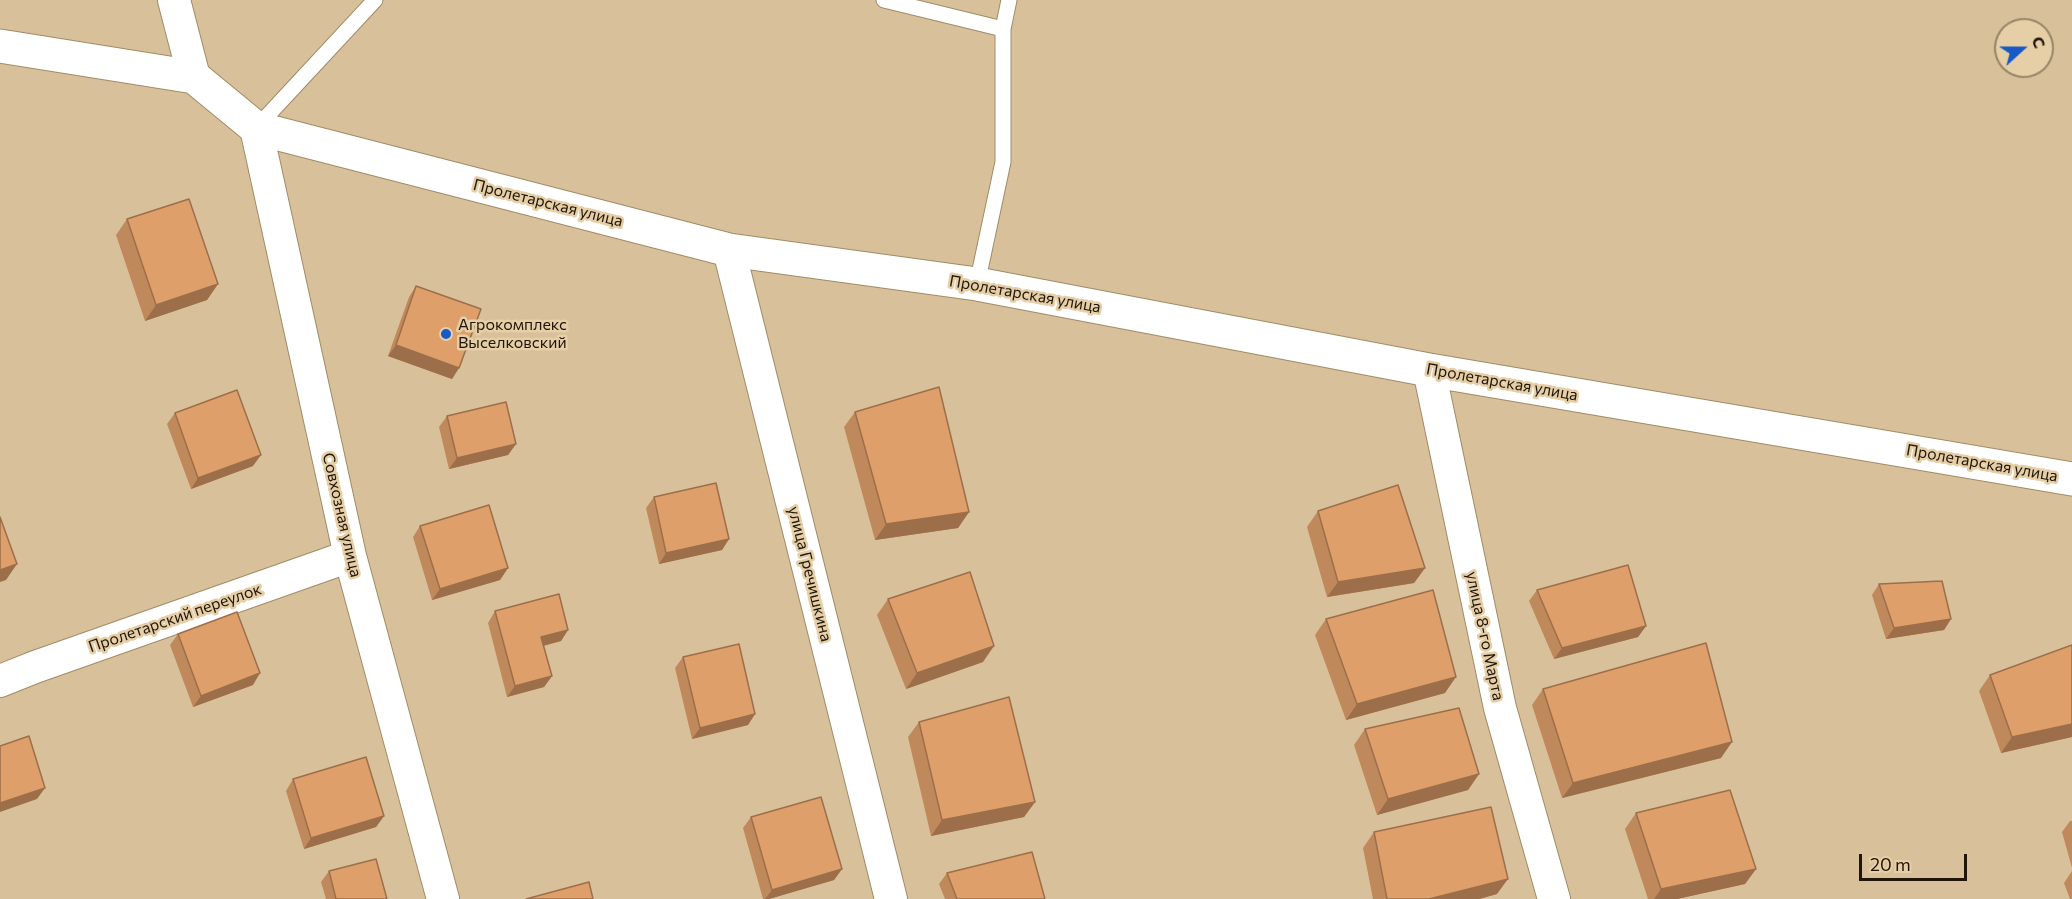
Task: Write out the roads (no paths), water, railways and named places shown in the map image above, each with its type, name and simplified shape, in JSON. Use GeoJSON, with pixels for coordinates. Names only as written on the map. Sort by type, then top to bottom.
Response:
{"type":"FeatureCollection","features":[{"type":"Feature","properties":{"kind":"street"},"geometry":{"type":"LineString","coordinates":[[0,46],[194,77],[174,0]]}},
{"type":"Feature","properties":{"kind":"street","name":"Пролетарская улица"},"geometry":{"type":"LineString","coordinates":[[194,77],[256,128],[729,250],[978,284],[1429,370],[2072,478]]}},
{"type":"Feature","properties":{"kind":"street","name":"Совхозная улица"},"geometry":{"type":"LineString","coordinates":[[256,128],[350,556],[443,899]]}},
{"type":"Feature","properties":{"kind":"street","name":"улица Гречишкина"},"geometry":{"type":"LineString","coordinates":[[729,250],[891,899]]}},
{"type":"Feature","properties":{"kind":"street","name":"улица 8-го Марта"},"geometry":{"type":"LineString","coordinates":[[1429,370],[1500,708],[1554,899]]}},
{"type":"Feature","properties":{"kind":"street","name":"Пролетарский переулок"},"geometry":{"type":"LineString","coordinates":[[0,681],[350,556]]}},
{"type":"Feature","properties":{"kind":"lane"},"geometry":{"type":"LineString","coordinates":[[256,128],[375,0]]}},
{"type":"Feature","properties":{"kind":"lane"},"geometry":{"type":"LineString","coordinates":[[884,0],[1003,28]]}},
{"type":"Feature","properties":{"kind":"lane"},"geometry":{"type":"LineString","coordinates":[[978,284],[1004,162],[1003,28],[1010,0]]}},
{"type":"Feature","properties":{"kind":"place","name":"Агрокомплекс Выселковский"},"geometry":{"type":"Point","coordinates":[446,334]}}]}
